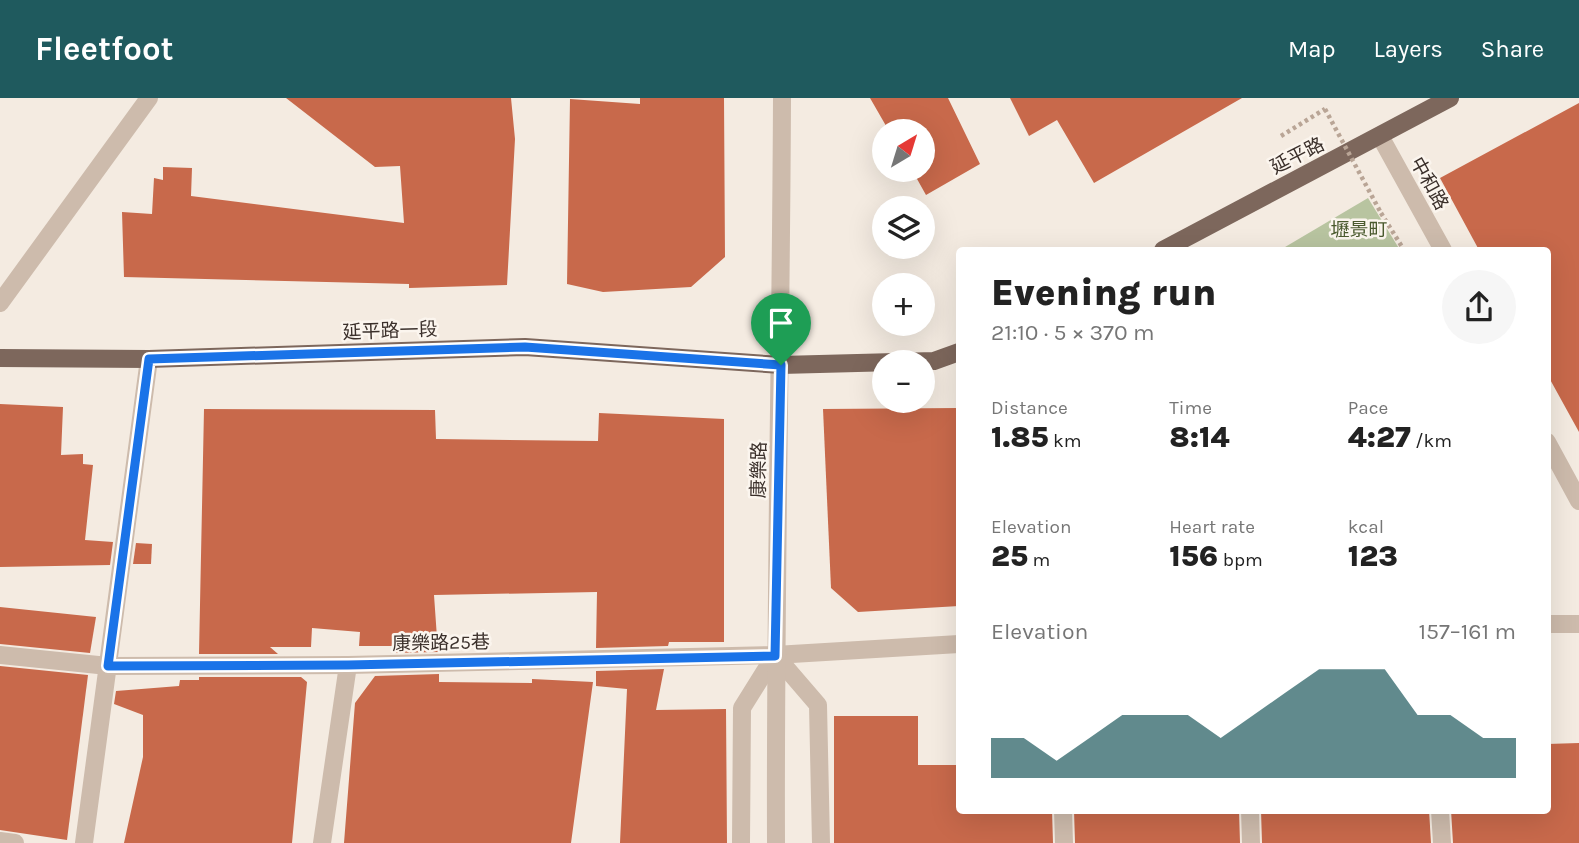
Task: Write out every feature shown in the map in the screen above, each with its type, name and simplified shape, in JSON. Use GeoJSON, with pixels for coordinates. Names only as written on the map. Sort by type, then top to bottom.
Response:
{"type":"FeatureCollection","features":[{"type":"Feature","properties":{"kind":"main road","name":"延平路"},"geometry":{"type":"LineString","coordinates":[[1169,247],[1450,98]]}},
{"type":"Feature","properties":{"kind":"main road","name":"延平路一段"},"geometry":{"type":"LineString","coordinates":[[0,358],[149,359],[525,347],[781,365]]}},
{"type":"Feature","properties":{"kind":"main road"},"geometry":{"type":"LineString","coordinates":[[781,365],[934,360],[956,353]]}},
{"type":"Feature","properties":{"kind":"street"},"geometry":{"type":"LineString","coordinates":[[0,303],[149,98]]}},
{"type":"Feature","properties":{"kind":"street","name":"康樂路"},"geometry":{"type":"LineString","coordinates":[[776,843],[775,656],[781,365],[782,98]]}},
{"type":"Feature","properties":{"kind":"street","name":"中和路"},"geometry":{"type":"LineString","coordinates":[[1380,136],[1441,247]]}},
{"type":"Feature","properties":{"kind":"street"},"geometry":{"type":"LineString","coordinates":[[84,843],[149,359]]}},
{"type":"Feature","properties":{"kind":"street"},"geometry":{"type":"LineString","coordinates":[[1551,449],[1579,500]]}},
{"type":"Feature","properties":{"kind":"street"},"geometry":{"type":"LineString","coordinates":[[1551,624],[1579,624]]}},
{"type":"Feature","properties":{"kind":"street","name":"康樂路25巷"},"geometry":{"type":"LineString","coordinates":[[0,655],[108,666],[348,665],[775,656],[956,644]]}},
{"type":"Feature","properties":{"kind":"street"},"geometry":{"type":"LineString","coordinates":[[741,843],[742,708],[775,656],[818,705],[821,843]]}},
{"type":"Feature","properties":{"kind":"street"},"geometry":{"type":"LineString","coordinates":[[322,843],[348,665]]}},
{"type":"Feature","properties":{"kind":"street"},"geometry":{"type":"LineString","coordinates":[[1063,814],[1063,843]]}},
{"type":"Feature","properties":{"kind":"street"},"geometry":{"type":"LineString","coordinates":[[1251,814],[1251,843]]}},
{"type":"Feature","properties":{"kind":"street"},"geometry":{"type":"LineString","coordinates":[[1440,814],[1441,843]]}},
{"type":"Feature","properties":{"kind":"street"},"geometry":{"type":"LineString","coordinates":[[0,841],[15,843]]}},
{"type":"Feature","properties":{"kind":"path"},"geometry":{"type":"LineString","coordinates":[[1281,136],[1325,109],[1402,247]]}},
{"type":"Feature","properties":{"kind":"green space","name":"壢景町"},"geometry":{"type":"Polygon","coordinates":[[[1368,198],[1398,247],[1285,247],[1368,198]]]}},
{"type":"Feature","properties":{"kind":"building"},"geometry":{"type":"Polygon","coordinates":[[[286,98],[511,98],[515,139],[507,285],[409,288],[409,284],[124,277],[122,212],[152,214],[154,178],[163,180],[163,167],[192,168],[191,196],[404,223],[400,166],[375,167],[286,98]]]}},
{"type":"Feature","properties":{"kind":"building"},"geometry":{"type":"Polygon","coordinates":[[[640,98],[724,98],[725,257],[691,287],[603,292],[567,284],[570,99],[640,104],[640,98]]]}},
{"type":"Feature","properties":{"kind":"building"},"geometry":{"type":"Polygon","coordinates":[[[870,98],[948,98],[980,164],[926,195],[919,182],[935,182],[935,119],[882,119],[870,98]]]}},
{"type":"Feature","properties":{"kind":"building"},"geometry":{"type":"Polygon","coordinates":[[[1010,98],[1242,98],[1094,183],[1057,120],[1029,136],[1010,98]]]}},
{"type":"Feature","properties":{"kind":"building"},"geometry":{"type":"Polygon","coordinates":[[[1579,103],[1579,432],[1551,381],[1551,247],[1477,247],[1440,178],[1579,103]]]}},
{"type":"Feature","properties":{"kind":"building"},"geometry":{"type":"Polygon","coordinates":[[[0,404],[63,407],[61,455],[83,454],[83,464],[93,465],[85,540],[113,542],[110,565],[0,567],[0,404]]]}},
{"type":"Feature","properties":{"kind":"building"},"geometry":{"type":"Polygon","coordinates":[[[935,408],[956,408],[956,606],[858,612],[831,588],[823,409],[872,409],[872,413],[935,413],[935,408]]]}},
{"type":"Feature","properties":{"kind":"building"},"geometry":{"type":"Polygon","coordinates":[[[204,409],[435,410],[436,439],[598,441],[599,413],[724,419],[724,642],[669,642],[668,646],[596,648],[597,592],[434,595],[438,652],[392,653],[397,646],[359,646],[360,632],[312,628],[311,647],[270,647],[278,654],[199,654],[204,409]]]}},
{"type":"Feature","properties":{"kind":"building"},"geometry":{"type":"Polygon","coordinates":[[[136,543],[152,544],[151,564],[133,564],[136,543]]]}},
{"type":"Feature","properties":{"kind":"building"},"geometry":{"type":"Polygon","coordinates":[[[0,607],[96,617],[90,653],[0,644],[0,607]]]}},
{"type":"Feature","properties":{"kind":"building"},"geometry":{"type":"Polygon","coordinates":[[[0,666],[88,675],[67,840],[0,830],[0,666]]]}},
{"type":"Feature","properties":{"kind":"building"},"geometry":{"type":"Polygon","coordinates":[[[664,669],[656,710],[726,709],[727,843],[620,843],[627,689],[596,686],[596,671],[664,669]]]}},
{"type":"Feature","properties":{"kind":"building"},"geometry":{"type":"Polygon","coordinates":[[[439,674],[439,682],[532,683],[532,679],[593,682],[571,843],[344,843],[355,703],[375,676],[439,674]]]}},
{"type":"Feature","properties":{"kind":"building"},"geometry":{"type":"Polygon","coordinates":[[[199,677],[301,677],[307,682],[292,843],[124,843],[143,757],[143,715],[114,704],[116,691],[179,686],[180,680],[199,680],[199,677]]]}},
{"type":"Feature","properties":{"kind":"building"},"geometry":{"type":"Polygon","coordinates":[[[834,716],[918,716],[918,765],[956,765],[956,814],[1052,814],[1053,843],[834,843],[834,716]]]}},
{"type":"Feature","properties":{"kind":"building"},"geometry":{"type":"Polygon","coordinates":[[[1579,743],[1579,843],[1453,843],[1451,814],[1551,814],[1551,744],[1579,743]]]}},
{"type":"Feature","properties":{"kind":"building"},"geometry":{"type":"Polygon","coordinates":[[[1074,814],[1239,814],[1240,843],[1075,843],[1074,814]]]}},
{"type":"Feature","properties":{"kind":"building"},"geometry":{"type":"Polygon","coordinates":[[[1261,814],[1429,814],[1431,843],[1262,843],[1261,814]]]}},
{"type":"Feature","properties":{"kind":"route"},"geometry":{"type":"LineString","coordinates":[[525,347],[781,365],[775,656],[348,665],[108,666],[149,359],[525,347]]}}]}
